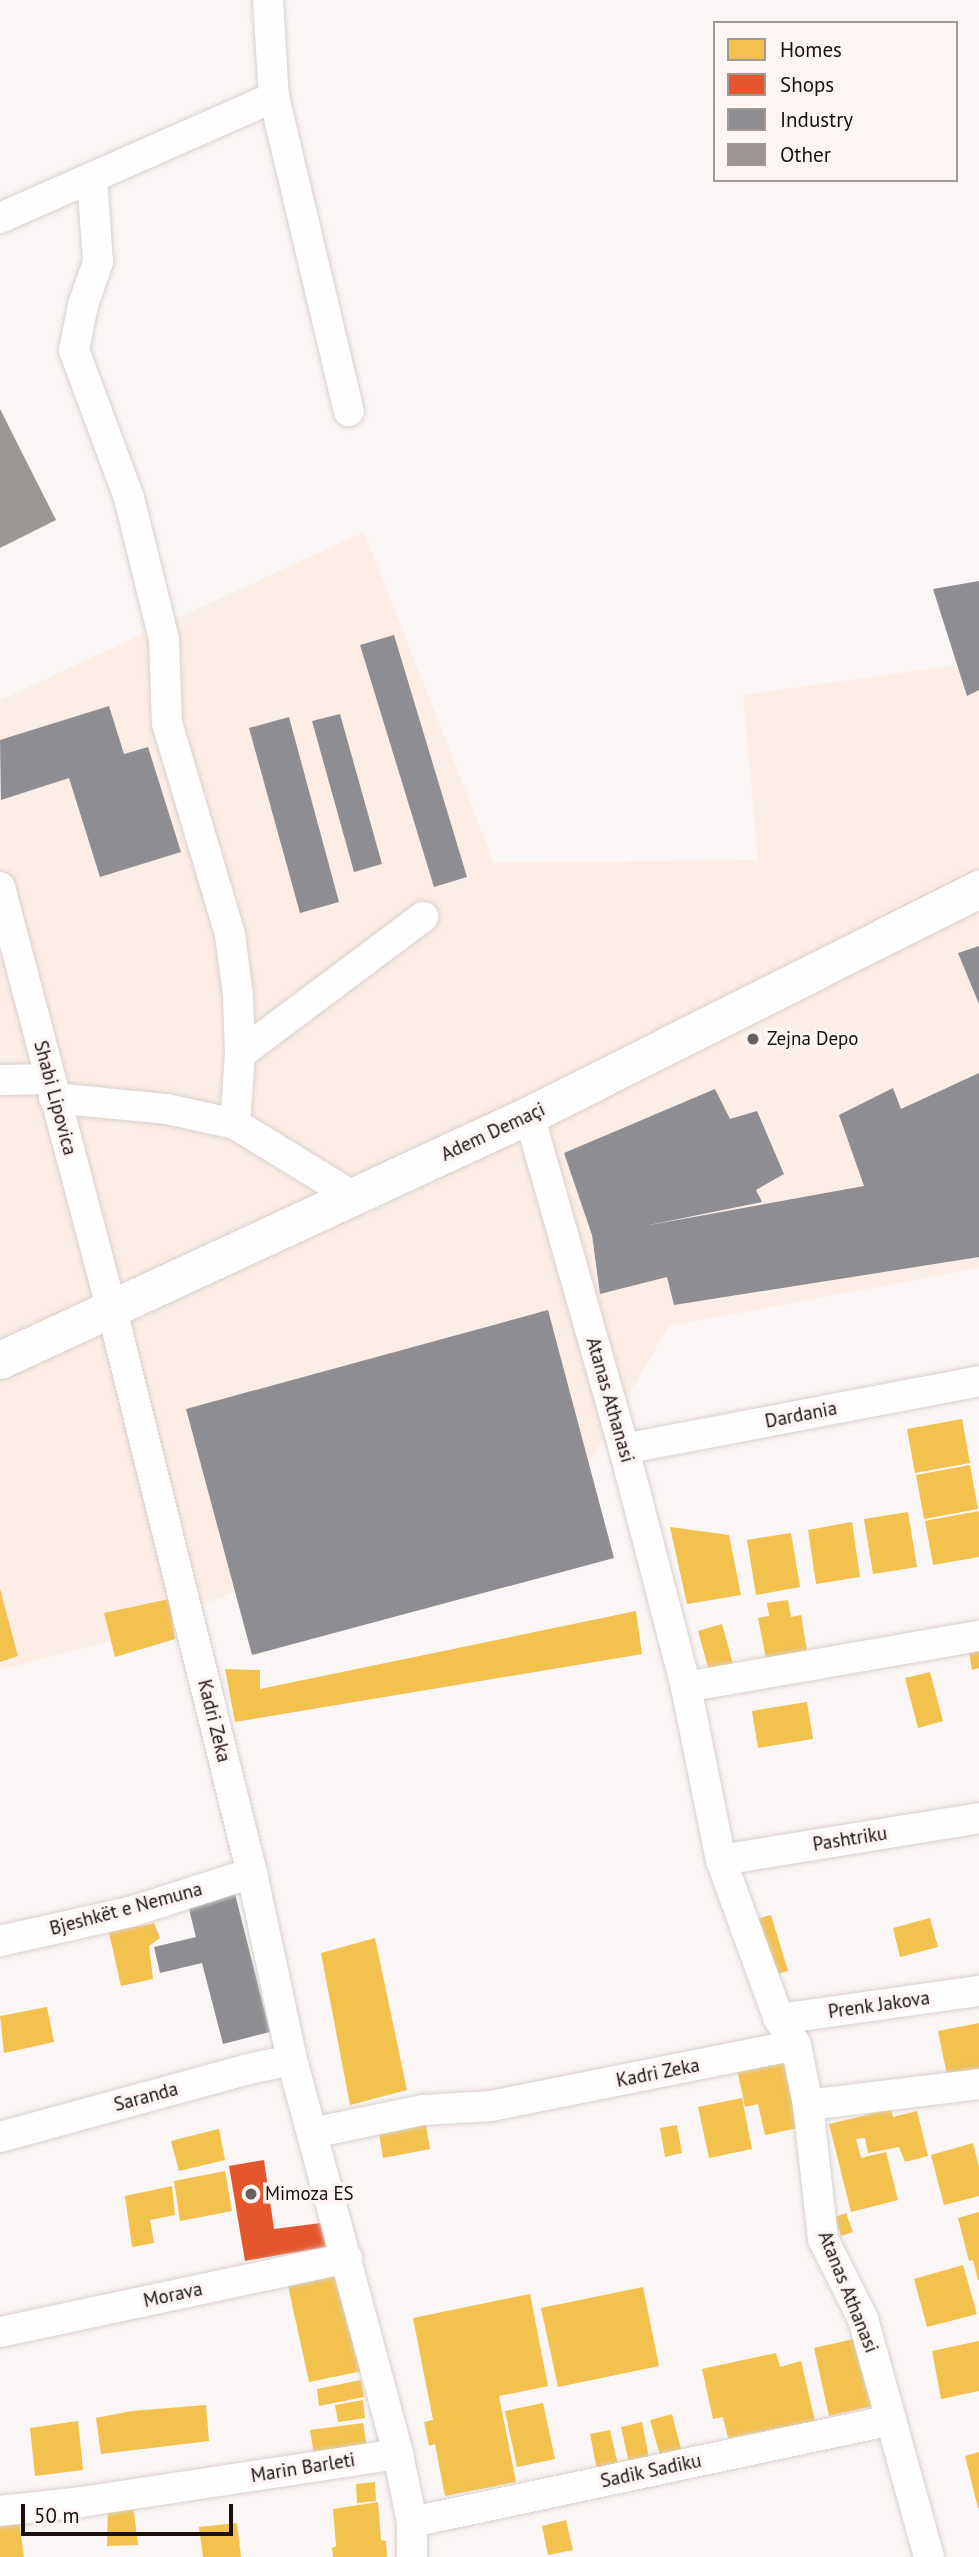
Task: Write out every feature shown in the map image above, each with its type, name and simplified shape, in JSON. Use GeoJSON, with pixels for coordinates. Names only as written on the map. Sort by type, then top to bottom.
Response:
{"type":"FeatureCollection","features":[{"type":"Feature","properties":{"kind":"main road","name":"Adem Demaçi"},"geometry":{"type":"LineString","coordinates":[[0,1360],[529,1115],[979,889]]}},
{"type":"Feature","properties":{"kind":"street"},"geometry":{"type":"LineString","coordinates":[[268,0],[274,97],[349,411]]}},
{"type":"Feature","properties":{"kind":"street"},"geometry":{"type":"LineString","coordinates":[[0,218],[274,97]]}},
{"type":"Feature","properties":{"kind":"street"},"geometry":{"type":"LineString","coordinates":[[92,178],[98,262],[83,305],[74,350],[128,498],[164,639],[167,723],[230,935],[238,995],[240,1054],[234,1124]]}},
{"type":"Feature","properties":{"kind":"street","name":"Shabi Lipovica"},"geometry":{"type":"LineString","coordinates":[[0,887],[112,1310]]}},
{"type":"Feature","properties":{"kind":"street"},"geometry":{"type":"LineString","coordinates":[[240,1054],[424,917]]}},
{"type":"Feature","properties":{"kind":"street"},"geometry":{"type":"LineString","coordinates":[[0,1080],[167,1109],[234,1124],[354,1197]]}},
{"type":"Feature","properties":{"kind":"street","name":"Atanas Athanasi"},"geometry":{"type":"LineString","coordinates":[[529,1115],[624,1449],[686,1687],[721,1860],[779,2019],[796,2045],[808,2105],[823,2239],[863,2319],[929,2557]]}},
{"type":"Feature","properties":{"kind":"street","name":"Kadri Zeka"},"geometry":{"type":"LineString","coordinates":[[112,1310],[252,1873],[292,2060],[398,2454],[412,2522],[412,2557]]}},
{"type":"Feature","properties":{"kind":"street","name":"Dardania"},"geometry":{"type":"LineString","coordinates":[[624,1449],[979,1381]]}},
{"type":"Feature","properties":{"kind":"street"},"geometry":{"type":"LineString","coordinates":[[686,1687],[979,1636]]}},
{"type":"Feature","properties":{"kind":"street","name":"Pashtriku"},"geometry":{"type":"LineString","coordinates":[[721,1860],[979,1818]]}},
{"type":"Feature","properties":{"kind":"street","name":"Bjeshkët e Nemuna"},"geometry":{"type":"LineString","coordinates":[[0,1941],[130,1912],[252,1873]]}},
{"type":"Feature","properties":{"kind":"street","name":"Prenk Jakova"},"geometry":{"type":"LineString","coordinates":[[779,2019],[979,1992]]}},
{"type":"Feature","properties":{"kind":"street","name":"Kadri Zeka"},"geometry":{"type":"LineString","coordinates":[[312,2133],[423,2110],[491,2106],[796,2045]]}},
{"type":"Feature","properties":{"kind":"street","name":"Saranda"},"geometry":{"type":"LineString","coordinates":[[0,2137],[248,2069],[292,2060]]}},
{"type":"Feature","properties":{"kind":"street"},"geometry":{"type":"LineString","coordinates":[[808,2105],[979,2084]]}},
{"type":"Feature","properties":{"kind":"street","name":"Morava"},"geometry":{"type":"LineString","coordinates":[[0,2332],[347,2258]]}},
{"type":"Feature","properties":{"kind":"street","name":"Sadik Sadiku"},"geometry":{"type":"LineString","coordinates":[[412,2522],[891,2420]]}},
{"type":"Feature","properties":{"kind":"street","name":"Marin Barleti"},"geometry":{"type":"LineString","coordinates":[[0,2511],[81,2502],[398,2454]]}},
{"type":"Feature","properties":{"kind":"shaded area"},"geometry":{"type":"Polygon","coordinates":[[[364,532],[494,863],[758,860],[743,695],[979,662],[979,1268],[669,1326],[580,1478],[380,1533],[114,1640],[0,1670],[0,700],[364,532]]]}},
{"type":"Feature","properties":{"kind":"building: Homes"},"geometry":{"type":"Polygon","coordinates":[[[962,1419],[970,1463],[915,1473],[907,1429],[962,1419]]]}},
{"type":"Feature","properties":{"kind":"building: Homes"},"geometry":{"type":"Polygon","coordinates":[[[970,1465],[978,1509],[924,1519],[916,1475],[970,1465]]]}},
{"type":"Feature","properties":{"kind":"building: Homes"},"geometry":{"type":"Polygon","coordinates":[[[979,1511],[979,1557],[933,1565],[925,1521],[979,1511]]]}},
{"type":"Feature","properties":{"kind":"building: Homes"},"geometry":{"type":"Polygon","coordinates":[[[908,1512],[917,1567],[873,1574],[864,1519],[908,1512]]]}},
{"type":"Feature","properties":{"kind":"building: Homes"},"geometry":{"type":"Polygon","coordinates":[[[852,1522],[860,1577],[816,1584],[808,1530],[852,1522]]]}},
{"type":"Feature","properties":{"kind":"building: Homes"},"geometry":{"type":"Polygon","coordinates":[[[670,1527],[729,1535],[741,1595],[687,1604],[670,1527]]]}},
{"type":"Feature","properties":{"kind":"building: Homes"},"geometry":{"type":"Polygon","coordinates":[[[791,1533],[800,1587],[756,1595],[747,1540],[791,1533]]]}},
{"type":"Feature","properties":{"kind":"building: Homes"},"geometry":{"type":"Polygon","coordinates":[[[0,1589],[18,1656],[0,1662],[0,1589]]]}},
{"type":"Feature","properties":{"kind":"building: Homes"},"geometry":{"type":"Polygon","coordinates":[[[169,1599],[175,1639],[115,1657],[104,1613],[169,1599]]]}},
{"type":"Feature","properties":{"kind":"building: Homes"},"geometry":{"type":"Polygon","coordinates":[[[788,1600],[791,1617],[801,1615],[807,1650],[766,1658],[758,1618],[769,1616],[767,1603],[788,1600]]]}},
{"type":"Feature","properties":{"kind":"building: Homes"},"geometry":{"type":"Polygon","coordinates":[[[636,1611],[642,1654],[235,1722],[225,1669],[260,1670],[260,1689],[636,1611]]]}},
{"type":"Feature","properties":{"kind":"building: Homes"},"geometry":{"type":"Polygon","coordinates":[[[722,1624],[733,1664],[709,1671],[698,1631],[722,1624]]]}},
{"type":"Feature","properties":{"kind":"building: Homes"},"geometry":{"type":"Polygon","coordinates":[[[979,1650],[979,1668],[972,1670],[969,1652],[979,1650]]]}},
{"type":"Feature","properties":{"kind":"building: Homes"},"geometry":{"type":"Polygon","coordinates":[[[930,1672],[943,1721],[918,1728],[905,1678],[930,1672]]]}},
{"type":"Feature","properties":{"kind":"building: Homes"},"geometry":{"type":"Polygon","coordinates":[[[807,1702],[813,1739],[758,1748],[752,1711],[807,1702]]]}},
{"type":"Feature","properties":{"kind":"building: Homes"},"geometry":{"type":"Polygon","coordinates":[[[771,1915],[788,1971],[774,1975],[757,1919],[771,1915]]]}},
{"type":"Feature","properties":{"kind":"building: Homes"},"geometry":{"type":"Polygon","coordinates":[[[133,1918],[137,1927],[154,1923],[160,1938],[149,1946],[153,1979],[121,1986],[107,1924],[133,1918]]]}},
{"type":"Feature","properties":{"kind":"building: Homes"},"geometry":{"type":"Polygon","coordinates":[[[930,1918],[938,1947],[900,1957],[893,1928],[930,1918]]]}},
{"type":"Feature","properties":{"kind":"building: Homes"},"geometry":{"type":"Polygon","coordinates":[[[375,1938],[407,2090],[350,2105],[321,1953],[375,1938]]]}},
{"type":"Feature","properties":{"kind":"building: Homes"},"geometry":{"type":"Polygon","coordinates":[[[47,2007],[54,2042],[4,2053],[0,2016],[47,2007]]]}},
{"type":"Feature","properties":{"kind":"building: Homes"},"geometry":{"type":"Polygon","coordinates":[[[979,2023],[979,2074],[948,2080],[938,2031],[979,2023]]]}},
{"type":"Feature","properties":{"kind":"building: Homes"},"geometry":{"type":"Polygon","coordinates":[[[783,2054],[798,2128],[765,2135],[758,2104],[745,2107],[736,2064],[783,2054]]]}},
{"type":"Feature","properties":{"kind":"building: Homes"},"geometry":{"type":"Polygon","coordinates":[[[742,2098],[752,2149],[709,2158],[698,2107],[742,2098]]]}},
{"type":"Feature","properties":{"kind":"building: Homes"},"geometry":{"type":"Polygon","coordinates":[[[891,2109],[893,2117],[917,2111],[928,2156],[905,2162],[899,2147],[868,2153],[865,2138],[856,2139],[861,2158],[886,2152],[898,2200],[851,2212],[829,2124],[891,2109]]]}},
{"type":"Feature","properties":{"kind":"building: Homes"},"geometry":{"type":"Polygon","coordinates":[[[424,2114],[430,2149],[383,2158],[378,2127],[424,2114]]]}},
{"type":"Feature","properties":{"kind":"building: Homes"},"geometry":{"type":"Polygon","coordinates":[[[677,2125],[682,2153],[665,2157],[660,2128],[677,2125]]]}},
{"type":"Feature","properties":{"kind":"building: Homes"},"geometry":{"type":"Polygon","coordinates":[[[219,2129],[225,2160],[179,2171],[171,2141],[219,2129]]]}},
{"type":"Feature","properties":{"kind":"building: Homes"},"geometry":{"type":"Polygon","coordinates":[[[973,2143],[979,2167],[979,2196],[944,2205],[931,2155],[973,2143]]]}},
{"type":"Feature","properties":{"kind":"building: Homes"},"geometry":{"type":"Polygon","coordinates":[[[225,2171],[232,2211],[180,2221],[174,2181],[225,2171]]]}},
{"type":"Feature","properties":{"kind":"building: Homes"},"geometry":{"type":"Polygon","coordinates":[[[172,2186],[175,2215],[150,2220],[154,2243],[132,2247],[125,2196],[172,2186]]]}},
{"type":"Feature","properties":{"kind":"building: Homes"},"geometry":{"type":"Polygon","coordinates":[[[979,2212],[978,2280],[973,2260],[969,2261],[958,2218],[979,2212]]]}},
{"type":"Feature","properties":{"kind":"building: Homes"},"geometry":{"type":"Polygon","coordinates":[[[846,2213],[853,2232],[841,2236],[835,2217],[846,2213]]]}},
{"type":"Feature","properties":{"kind":"building: Homes"},"geometry":{"type":"Polygon","coordinates":[[[963,2265],[977,2314],[927,2327],[914,2279],[963,2265]]]}},
{"type":"Feature","properties":{"kind":"building: Homes"},"geometry":{"type":"Polygon","coordinates":[[[338,2269],[362,2371],[309,2382],[287,2281],[338,2269]]]}},
{"type":"Feature","properties":{"kind":"building: Homes"},"geometry":{"type":"Polygon","coordinates":[[[643,2287],[659,2366],[558,2387],[541,2308],[643,2287]]]}},
{"type":"Feature","properties":{"kind":"building: Homes"},"geometry":{"type":"Polygon","coordinates":[[[530,2294],[548,2386],[499,2396],[516,2482],[445,2496],[435,2444],[429,2446],[424,2422],[433,2420],[413,2318],[530,2294]]]}},
{"type":"Feature","properties":{"kind":"building: Homes"},"geometry":{"type":"Polygon","coordinates":[[[858,2338],[874,2406],[829,2416],[814,2348],[858,2338]]]}},
{"type":"Feature","properties":{"kind":"building: Homes"},"geometry":{"type":"Polygon","coordinates":[[[979,2341],[979,2391],[941,2399],[932,2351],[979,2341]]]}},
{"type":"Feature","properties":{"kind":"building: Homes"},"geometry":{"type":"Polygon","coordinates":[[[776,2353],[780,2367],[801,2361],[815,2421],[728,2438],[723,2417],[713,2419],[702,2369],[776,2353]]]}},
{"type":"Feature","properties":{"kind":"building: Homes"},"geometry":{"type":"Polygon","coordinates":[[[361,2380],[364,2397],[319,2406],[317,2389],[361,2380]]]}},
{"type":"Feature","properties":{"kind":"building: Homes"},"geometry":{"type":"Polygon","coordinates":[[[363,2400],[365,2418],[338,2422],[335,2405],[363,2400]]]}},
{"type":"Feature","properties":{"kind":"building: Homes"},"geometry":{"type":"Polygon","coordinates":[[[543,2403],[555,2459],[517,2467],[505,2411],[543,2403]]]}},
{"type":"Feature","properties":{"kind":"building: Homes"},"geometry":{"type":"Polygon","coordinates":[[[206,2405],[209,2441],[101,2454],[96,2418],[132,2411],[206,2405]]]}},
{"type":"Feature","properties":{"kind":"building: Homes"},"geometry":{"type":"Polygon","coordinates":[[[672,2414],[681,2449],[660,2455],[650,2420],[672,2414]]]}},
{"type":"Feature","properties":{"kind":"building: Homes"},"geometry":{"type":"Polygon","coordinates":[[[78,2421],[83,2470],[35,2476],[30,2428],[78,2421]]]}},
{"type":"Feature","properties":{"kind":"building: Homes"},"geometry":{"type":"Polygon","coordinates":[[[642,2422],[649,2458],[629,2463],[621,2427],[642,2422]]]}},
{"type":"Feature","properties":{"kind":"building: Homes"},"geometry":{"type":"Polygon","coordinates":[[[363,2423],[367,2448],[314,2455],[310,2430],[363,2423]]]}},
{"type":"Feature","properties":{"kind":"building: Homes"},"geometry":{"type":"Polygon","coordinates":[[[610,2430],[618,2465],[597,2470],[590,2434],[610,2430]]]}},
{"type":"Feature","properties":{"kind":"building: Homes"},"geometry":{"type":"Polygon","coordinates":[[[979,2452],[979,2508],[978,2508],[965,2456],[979,2452]]]}},
{"type":"Feature","properties":{"kind":"building: Homes"},"geometry":{"type":"Polygon","coordinates":[[[375,2482],[376,2501],[357,2503],[356,2484],[375,2482]]]}},
{"type":"Feature","properties":{"kind":"building: Homes"},"geometry":{"type":"Polygon","coordinates":[[[378,2502],[381,2540],[386,2541],[387,2557],[333,2557],[332,2548],[336,2546],[333,2509],[378,2502]]]}},
{"type":"Feature","properties":{"kind":"building: Homes"},"geometry":{"type":"Polygon","coordinates":[[[108,2504],[133,2505],[138,2545],[107,2546],[108,2504]]]}},
{"type":"Feature","properties":{"kind":"building: Homes"},"geometry":{"type":"Polygon","coordinates":[[[566,2520],[573,2550],[548,2555],[542,2526],[566,2520]]]}},
{"type":"Feature","properties":{"kind":"building: Homes"},"geometry":{"type":"Polygon","coordinates":[[[19,2521],[24,2557],[0,2557],[0,2524],[19,2521]]]}},
{"type":"Feature","properties":{"kind":"building: Homes"},"geometry":{"type":"Polygon","coordinates":[[[237,2523],[241,2557],[203,2557],[199,2527],[237,2523]]]}},
{"type":"Feature","properties":{"kind":"building: Shops","name":"Mimoza ES"},"geometry":{"type":"Polygon","coordinates":[[[264,2160],[274,2229],[321,2223],[326,2247],[245,2261],[229,2166],[264,2160]]]}},
{"type":"Feature","properties":{"kind":"building: Industry"},"geometry":{"type":"Polygon","coordinates":[[[979,581],[979,690],[967,696],[933,589],[979,581]]]}},
{"type":"Feature","properties":{"kind":"building: Industry"},"geometry":{"type":"Polygon","coordinates":[[[394,635],[467,877],[434,887],[360,645],[394,635]]]}},
{"type":"Feature","properties":{"kind":"building: Industry"},"geometry":{"type":"Polygon","coordinates":[[[109,706],[124,754],[148,747],[181,852],[100,877],[69,778],[1,800],[0,740],[109,706]]]}},
{"type":"Feature","properties":{"kind":"building: Industry"},"geometry":{"type":"Polygon","coordinates":[[[340,714],[382,864],[354,872],[312,721],[340,714]]]}},
{"type":"Feature","properties":{"kind":"building: Industry"},"geometry":{"type":"Polygon","coordinates":[[[289,717],[339,902],[300,913],[249,728],[289,717]]]}},
{"type":"Feature","properties":{"kind":"building: Industry"},"geometry":{"type":"Polygon","coordinates":[[[979,946],[979,1004],[958,953],[979,946]]]}},
{"type":"Feature","properties":{"kind":"building: Industry"},"geometry":{"type":"Polygon","coordinates":[[[979,1073],[979,1257],[674,1305],[667,1277],[600,1294],[592,1235],[564,1153],[715,1089],[730,1119],[757,1111],[784,1174],[756,1190],[762,1202],[644,1226],[864,1186],[839,1115],[893,1088],[901,1109],[979,1073]]]}},
{"type":"Feature","properties":{"kind":"building: Industry"},"geometry":{"type":"Polygon","coordinates":[[[548,1310],[614,1558],[252,1655],[186,1409],[548,1310]]]}},
{"type":"Feature","properties":{"kind":"building: Industry"},"geometry":{"type":"Polygon","coordinates":[[[234,1890],[270,2032],[223,2044],[202,1963],[160,1973],[154,1947],[196,1937],[187,1901],[234,1890]]]}},
{"type":"Feature","properties":{"kind":"building: Other"},"geometry":{"type":"Polygon","coordinates":[[[0,409],[56,520],[0,548],[0,409]]]}},
{"type":"Feature","properties":{"kind":"place","name":"Zejna Depo"},"geometry":{"type":"Point","coordinates":[753,1039]}},
{"type":"Feature","properties":{"kind":"place","name":"Mimoza ES"},"geometry":{"type":"Point","coordinates":[251,2194]}}]}
